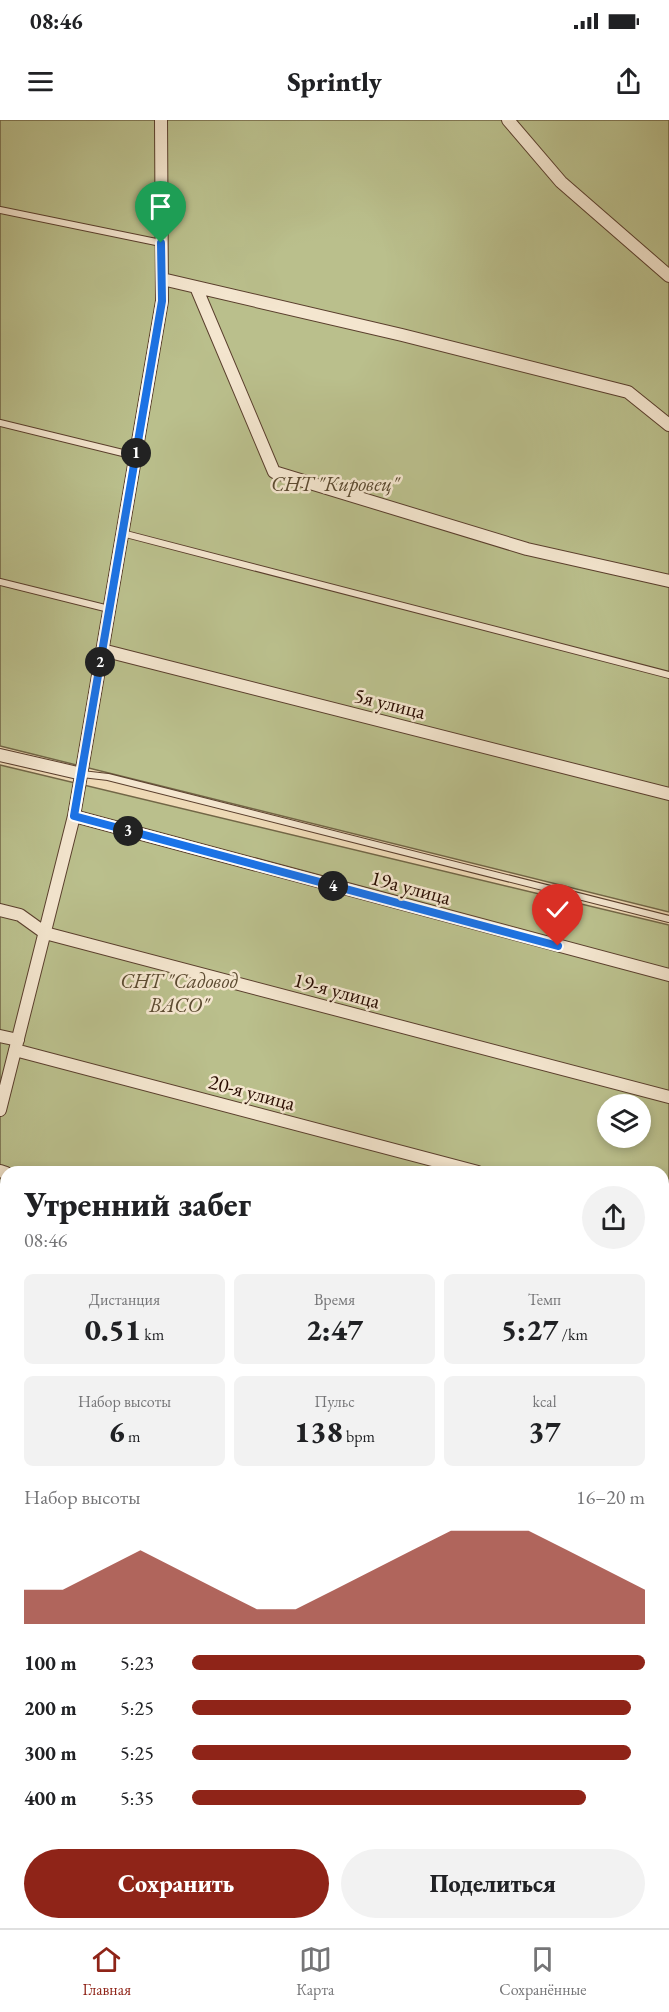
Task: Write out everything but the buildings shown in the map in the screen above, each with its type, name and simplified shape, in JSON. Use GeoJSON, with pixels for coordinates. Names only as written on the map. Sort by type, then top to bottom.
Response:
{"type":"FeatureCollection","features":[{"type":"Feature","properties":{"kind":"street"},"geometry":{"type":"LineString","coordinates":[[0,1110],[74,816],[162,301],[161,120]]}},
{"type":"Feature","properties":{"kind":"street"},"geometry":{"type":"LineString","coordinates":[[508,120],[561,182],[669,276]]}},
{"type":"Feature","properties":{"kind":"street"},"geometry":{"type":"LineString","coordinates":[[162,279],[402,335],[628,392],[669,425]]}},
{"type":"Feature","properties":{"kind":"street"},"geometry":{"type":"LineString","coordinates":[[196,287],[274,472],[527,549],[669,581]]}},
{"type":"Feature","properties":{"kind":"street","name":"5я улица"},"geometry":{"type":"LineString","coordinates":[[102,650],[669,794]]}},
{"type":"Feature","properties":{"kind":"street"},"geometry":{"type":"LineString","coordinates":[[0,755],[82,774]]}},
{"type":"Feature","properties":{"kind":"street","name":"19а улица"},"geometry":{"type":"LineString","coordinates":[[74,816],[669,975]]}},
{"type":"Feature","properties":{"kind":"street","name":"19-я улица"},"geometry":{"type":"LineString","coordinates":[[0,910],[20,915],[45,933],[669,1097]]}},
{"type":"Feature","properties":{"kind":"street","name":"20-я улица"},"geometry":{"type":"LineString","coordinates":[[0,1036],[16,1045],[456,1166]]}},
{"type":"Feature","properties":{"kind":"lane"},"geometry":{"type":"LineString","coordinates":[[0,210],[161,243]]}},
{"type":"Feature","properties":{"kind":"lane"},"geometry":{"type":"LineString","coordinates":[[0,423],[135,456]]}},
{"type":"Feature","properties":{"kind":"lane"},"geometry":{"type":"LineString","coordinates":[[122,533],[669,675]]}},
{"type":"Feature","properties":{"kind":"lane"},"geometry":{"type":"LineString","coordinates":[[0,582],[109,609]]}},
{"type":"Feature","properties":{"kind":"lane"},"geometry":{"type":"LineString","coordinates":[[82,774],[108,777],[669,919]]}},
{"type":"Feature","properties":{"kind":"green space","name":"СНТ \"Кировец\""},"geometry":{"type":"Polygon","coordinates":[[[0,120],[669,120],[669,912],[0,746],[0,120]]]}},
{"type":"Feature","properties":{"kind":"green space","name":"СНТ \"Садовод ВАСО\""},"geometry":{"type":"Polygon","coordinates":[[[0,765],[669,925],[669,1166],[0,1166],[0,765]]]}},
{"type":"Feature","properties":{"kind":"route"},"geometry":{"type":"LineString","coordinates":[[161,243],[162,301],[74,816],[558,946]]}}]}
